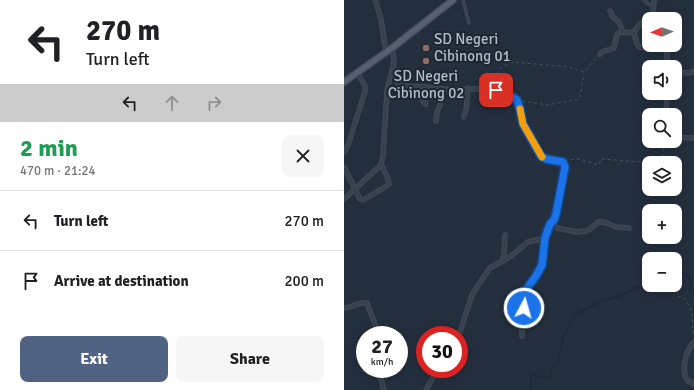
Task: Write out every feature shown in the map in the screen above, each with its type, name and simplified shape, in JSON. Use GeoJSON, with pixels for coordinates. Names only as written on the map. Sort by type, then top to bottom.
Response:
{"type":"FeatureCollection","features":[{"type":"Feature","properties":{"kind":"main road"},"geometry":{"type":"LineString","coordinates":[[344,80],[392,48],[453,0]]}},
{"type":"Feature","properties":{"kind":"street"},"geometry":{"type":"LineString","coordinates":[[375,0],[381,19],[386,52]]}},
{"type":"Feature","properties":{"kind":"street"},"geometry":{"type":"LineString","coordinates":[[653,12],[654,0]]}},
{"type":"Feature","properties":{"kind":"street"},"geometry":{"type":"LineString","coordinates":[[610,11],[613,18],[619,22],[622,32]]}},
{"type":"Feature","properties":{"kind":"street"},"geometry":{"type":"LineString","coordinates":[[600,54],[614,48],[617,34],[622,32],[634,32],[642,23]]}},
{"type":"Feature","properties":{"kind":"street"},"geometry":{"type":"LineString","coordinates":[[634,32],[639,47],[667,50],[667,60]]}},
{"type":"Feature","properties":{"kind":"street"},"geometry":{"type":"LineString","coordinates":[[344,199],[381,165],[387,90],[392,76],[394,59],[392,48]]}},
{"type":"Feature","properties":{"kind":"street"},"geometry":{"type":"LineString","coordinates":[[682,72],[689,73],[694,71]]}},
{"type":"Feature","properties":{"kind":"street"},"geometry":{"type":"LineString","coordinates":[[344,152],[348,145],[365,92],[365,86],[357,72]]}},
{"type":"Feature","properties":{"kind":"street"},"geometry":{"type":"LineString","coordinates":[[392,76],[395,82],[400,85],[455,90],[468,88],[490,88],[510,95],[517,100],[523,124],[541,156],[546,159],[563,162],[565,171],[556,214],[550,224],[545,238],[543,260],[540,269],[525,291],[524,295],[522,336]]}},
{"type":"Feature","properties":{"kind":"street"},"geometry":{"type":"LineString","coordinates":[[424,87],[422,100],[426,104]]}},
{"type":"Feature","properties":{"kind":"street"},"geometry":{"type":"LineString","coordinates":[[464,117],[468,88]]}},
{"type":"Feature","properties":{"kind":"street"},"geometry":{"type":"LineString","coordinates":[[436,121],[442,89]]}},
{"type":"Feature","properties":{"kind":"street"},"geometry":{"type":"LineString","coordinates":[[682,137],[694,138]]}},
{"type":"Feature","properties":{"kind":"street"},"geometry":{"type":"LineString","coordinates":[[344,168],[360,199],[363,200],[387,186],[389,182],[381,165]]}},
{"type":"Feature","properties":{"kind":"street"},"geometry":{"type":"LineString","coordinates":[[551,222],[557,228],[577,232],[586,231],[598,222],[604,222],[616,227],[629,228]]}},
{"type":"Feature","properties":{"kind":"street"},"geometry":{"type":"LineString","coordinates":[[501,262],[504,255],[505,235]]}},
{"type":"Feature","properties":{"kind":"street"},"geometry":{"type":"LineString","coordinates":[[462,326],[472,295],[490,268],[511,256],[528,242],[545,238]]}},
{"type":"Feature","properties":{"kind":"street"},"geometry":{"type":"LineString","coordinates":[[344,308],[366,303],[376,326]]}},
{"type":"Feature","properties":{"kind":"street"},"geometry":{"type":"LineString","coordinates":[[694,342],[686,354],[684,370],[688,381],[694,384]]}},
{"type":"Feature","properties":{"kind":"street"},"geometry":{"type":"LineString","coordinates":[[381,378],[384,390]]}},
{"type":"Feature","properties":{"kind":"street"},"geometry":{"type":"LineString","coordinates":[[426,390],[433,378]]}},
{"type":"Feature","properties":{"kind":"lane"},"geometry":{"type":"LineString","coordinates":[[463,0],[469,23]]}},
{"type":"Feature","properties":{"kind":"lane"},"geometry":{"type":"LineString","coordinates":[[644,0],[648,4],[654,6]]}},
{"type":"Feature","properties":{"kind":"path"},"geometry":{"type":"LineString","coordinates":[[517,100],[547,105],[580,99],[584,72],[600,54]]}},
{"type":"Feature","properties":{"kind":"path"},"geometry":{"type":"LineString","coordinates":[[490,88],[500,68],[512,62],[569,67],[584,72]]}},
{"type":"Feature","properties":{"kind":"path"},"geometry":{"type":"LineString","coordinates":[[563,162],[566,160],[579,159],[599,165],[601,159],[642,162]]}},
{"type":"Feature","properties":{"kind":"path"},"geometry":{"type":"LineString","coordinates":[[678,296],[686,299],[691,309],[693,316],[692,329],[694,334]]}},
{"type":"Feature","properties":{"kind":"waterway"},"geometry":{"type":"LineString","coordinates":[[682,273],[691,278],[691,287],[694,290]]}},
{"type":"Feature","properties":{"kind":"waterway"},"geometry":{"type":"LineString","coordinates":[[531,390],[531,376],[550,377],[551,368],[557,363],[564,335],[571,321],[577,314],[601,301],[618,297],[636,287],[642,286]]}},
{"type":"Feature","properties":{"kind":"slow traffic"},"geometry":{"type":"LineString","coordinates":[[520,109],[523,124],[542,157]]}},
{"type":"Feature","properties":{"kind":"place","name":"SD Negeri Cibinong 01"},"geometry":{"type":"Point","coordinates":[426,48]}},
{"type":"Feature","properties":{"kind":"place","name":"SD Negeri Cibinong 02"},"geometry":{"type":"Point","coordinates":[426,61]}},
{"type":"Feature","properties":{"kind":"route"},"geometry":{"type":"LineString","coordinates":[[496,90],[510,95],[517,100],[523,124],[541,156],[546,159],[563,162],[565,167],[556,214],[554,220],[550,224],[547,236],[545,238],[542,265],[525,291],[523,297],[524,308]]}}]}
